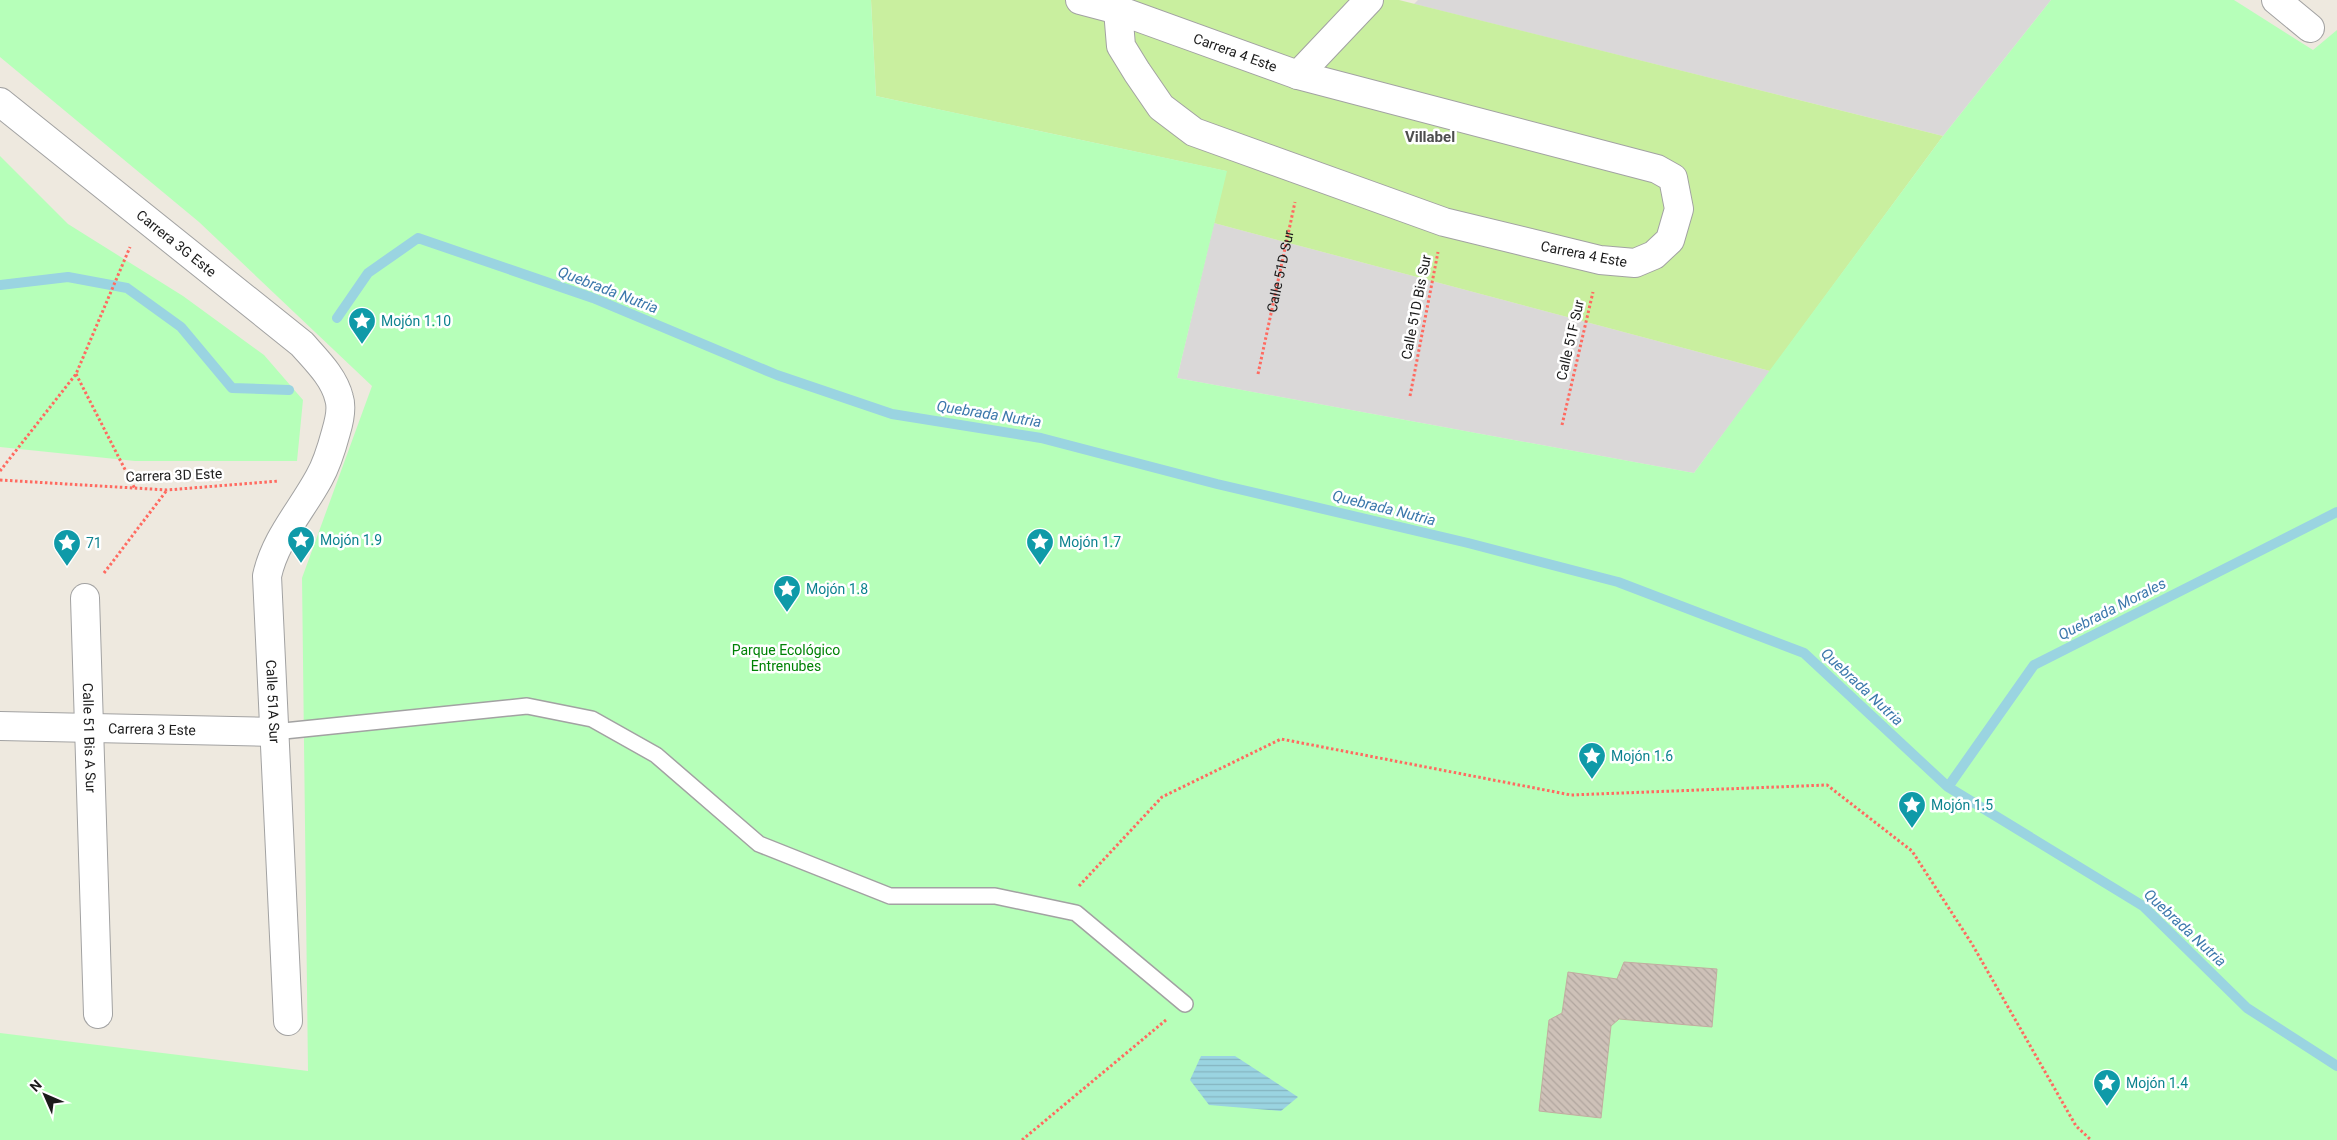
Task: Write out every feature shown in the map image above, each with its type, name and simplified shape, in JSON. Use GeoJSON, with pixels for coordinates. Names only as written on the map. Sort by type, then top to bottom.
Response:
{"type":"FeatureCollection","features":[{"type":"Feature","properties":{"kind":"street","name":"Carrera 4 Este"},"geometry":{"type":"LineString","coordinates":[[1080,0],[1118,10],[1298,75],[1657,168],[1673,178],[1679,209],[1670,240],[1654,255],[1636,263],[1600,260],[1444,222],[1302,169],[1194,132],[1161,107],[1121,46],[1118,10]]}},
{"type":"Feature","properties":{"kind":"street"},"geometry":{"type":"LineString","coordinates":[[1298,75],[1369,0]]}},
{"type":"Feature","properties":{"kind":"street"},"geometry":{"type":"LineString","coordinates":[[2276,0],[2310,28]]}},
{"type":"Feature","properties":{"kind":"street","name":"Carrera 3G Este"},"geometry":{"type":"LineString","coordinates":[[0,102],[302,344],[324,370],[339,398]]}},
{"type":"Feature","properties":{"kind":"street","name":"Calle 51A Sur"},"geometry":{"type":"LineString","coordinates":[[288,1021],[267,576],[271,559],[280,541],[320,477],[332,448],[339,422],[339,398]]}},
{"type":"Feature","properties":{"kind":"street","name":"Calle 51 Bis A Sur"},"geometry":{"type":"LineString","coordinates":[[85,598],[98,1014]]}},
{"type":"Feature","properties":{"kind":"street","name":"Carrera 3 Este"},"geometry":{"type":"LineString","coordinates":[[0,726],[274,732]]}},
{"type":"Feature","properties":{"kind":"lane"},"geometry":{"type":"LineString","coordinates":[[274,732],[527,706],[592,719],[656,755],[760,844],[890,896],[996,896],[1076,913],[1185,1004]]}},
{"type":"Feature","properties":{"kind":"path","name":"Calle 51D Sur"},"geometry":{"type":"LineString","coordinates":[[1258,374],[1302,169]]}},
{"type":"Feature","properties":{"kind":"path","name":"Calle 51D Bis Sur"},"geometry":{"type":"LineString","coordinates":[[1410,396],[1444,222]]}},
{"type":"Feature","properties":{"kind":"path","name":"Calle 51F Sur"},"geometry":{"type":"LineString","coordinates":[[1562,425],[1600,260]]}},
{"type":"Feature","properties":{"kind":"path"},"geometry":{"type":"LineString","coordinates":[[0,471],[76,374],[123,264]]}},
{"type":"Feature","properties":{"kind":"path"},"geometry":{"type":"LineString","coordinates":[[76,374],[135,489]]}},
{"type":"Feature","properties":{"kind":"path","name":"Carrera 3D Este"},"geometry":{"type":"LineString","coordinates":[[0,480],[167,490],[320,477]]}},
{"type":"Feature","properties":{"kind":"path"},"geometry":{"type":"LineString","coordinates":[[85,598],[167,490]]}},
{"type":"Feature","properties":{"kind":"path"},"geometry":{"type":"LineString","coordinates":[[1057,909],[1162,797],[1280,739],[1571,795],[1827,785],[1912,852],[1972,944],[2076,1126],[2091,1140]]}},
{"type":"Feature","properties":{"kind":"path"},"geometry":{"type":"LineString","coordinates":[[1022,1140],[1185,1004]]}},
{"type":"Feature","properties":{"kind":"shaded area"},"geometry":{"type":"Polygon","coordinates":[[[1418,0],[2051,0],[1943,136],[1414,4],[1418,0]]]}},
{"type":"Feature","properties":{"kind":"shaded area"},"geometry":{"type":"Polygon","coordinates":[[[1214,223],[1770,371],[1694,473],[1177,378],[1214,223]]]}},
{"type":"Feature","properties":{"kind":"green space","name":"Parque Ecológico Entrenubes"},"geometry":{"type":"Polygon","coordinates":[[[0,0],[871,0],[876,96],[1227,171],[1177,378],[1694,473],[1943,136],[2051,0],[2234,0],[2313,50],[2337,30],[2337,1140],[0,1140],[0,1033],[308,1071],[302,578],[372,386],[199,222],[0,57],[0,0]]]}},
{"type":"Feature","properties":{"kind":"green space"},"geometry":{"type":"Polygon","coordinates":[[[871,0],[1399,0],[1943,136],[1770,371],[1214,223],[1226,171],[876,96],[871,0]]]}},
{"type":"Feature","properties":{"kind":"green space"},"geometry":{"type":"Polygon","coordinates":[[[0,156],[68,224],[183,296],[264,355],[303,400],[297,461],[135,461],[0,447],[0,156]]]}},
{"type":"Feature","properties":{"kind":"water"},"geometry":{"type":"Polygon","coordinates":[[[1201,1056],[1235,1056],[1298,1097],[1281,1111],[1209,1105],[1190,1080],[1201,1056]]]}},
{"type":"Feature","properties":{"kind":"building"},"geometry":{"type":"Polygon","coordinates":[[[1624,962],[1717,969],[1712,1027],[1619,1019],[1611,1026],[1601,1118],[1539,1111],[1549,1020],[1562,1013],[1568,972],[1617,979],[1624,962]]]}},
{"type":"Feature","properties":{"kind":"waterway","name":"Quebrada Nutria"},"geometry":{"type":"LineString","coordinates":[[337,318],[368,273],[418,238],[593,298],[777,375],[892,414],[1041,438],[1217,484],[1468,543],[1618,582],[1804,653],[1948,787],[2143,906],[2247,1008],[2337,1066]]}},
{"type":"Feature","properties":{"kind":"waterway","name":"Quebrada Nutria"},"geometry":{"type":"LineString","coordinates":[[0,285],[68,277],[127,288],[181,327],[232,388],[289,390]]}},
{"type":"Feature","properties":{"kind":"waterway","name":"Quebrada Morales"},"geometry":{"type":"LineString","coordinates":[[1948,787],[2034,665],[2337,512]]}},
{"type":"Feature","properties":{"kind":"place","name":"Mojón 1.10"},"geometry":{"type":"Point","coordinates":[362,345]}},
{"type":"Feature","properties":{"kind":"place","name":"Mojón 1.9"},"geometry":{"type":"Point","coordinates":[301,564]}},
{"type":"Feature","properties":{"kind":"place","name":"Mojón 1.7"},"geometry":{"type":"Point","coordinates":[1040,566]}},
{"type":"Feature","properties":{"kind":"place","name":"71"},"geometry":{"type":"Point","coordinates":[67,567]}},
{"type":"Feature","properties":{"kind":"place","name":"Mojón 1.8"},"geometry":{"type":"Point","coordinates":[787,613]}},
{"type":"Feature","properties":{"kind":"place","name":"Mojón 1.6"},"geometry":{"type":"Point","coordinates":[1592,780]}},
{"type":"Feature","properties":{"kind":"place","name":"Mojón 1.5"},"geometry":{"type":"Point","coordinates":[1912,829]}},
{"type":"Feature","properties":{"kind":"place","name":"Mojón 1.4"},"geometry":{"type":"Point","coordinates":[2107,1107]}},
{"type":"Feature","properties":{"kind":"district","name":"Villabel"},"geometry":{"type":"Point","coordinates":[1430,137]}}]}
